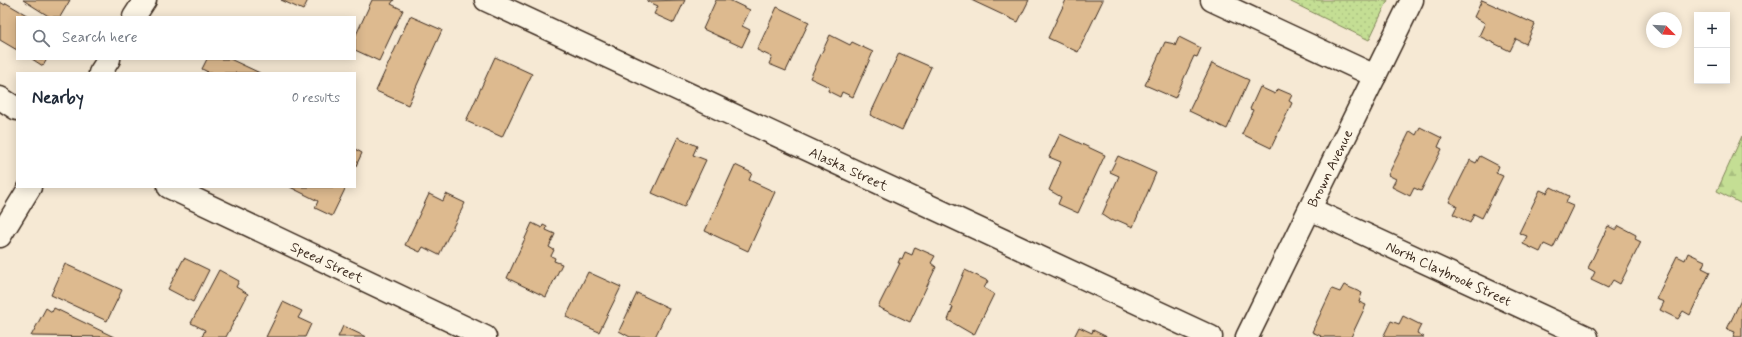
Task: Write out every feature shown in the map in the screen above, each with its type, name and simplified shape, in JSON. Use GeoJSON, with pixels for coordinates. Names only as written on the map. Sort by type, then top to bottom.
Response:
{"type":"FeatureCollection","features":[{"type":"Feature","properties":{"kind":"street"},"geometry":{"type":"LineString","coordinates":[[135,16],[145,0]]}},
{"type":"Feature","properties":{"kind":"street","name":"Alaska Street"},"geometry":{"type":"LineString","coordinates":[[486,0],[1211,337]]}},
{"type":"Feature","properties":{"kind":"street"},"geometry":{"type":"LineString","coordinates":[[1212,0],[1375,76]]}},
{"type":"Feature","properties":{"kind":"street","name":"Brown Avenue"},"geometry":{"type":"LineString","coordinates":[[1247,337],[1412,0]]}},
{"type":"Feature","properties":{"kind":"street"},"geometry":{"type":"LineString","coordinates":[[101,72],[108,60]]}},
{"type":"Feature","properties":{"kind":"street"},"geometry":{"type":"LineString","coordinates":[[0,98],[16,107]]}},
{"type":"Feature","properties":{"kind":"street"},"geometry":{"type":"LineString","coordinates":[[0,236],[29,188]]}},
{"type":"Feature","properties":{"kind":"street","name":"Speed Street"},"geometry":{"type":"LineString","coordinates":[[171,188],[485,337]]}},
{"type":"Feature","properties":{"kind":"street","name":"North Claybrook Street"},"geometry":{"type":"LineString","coordinates":[[1310,209],[1587,337]]}},
{"type":"Feature","properties":{"kind":"green space"},"geometry":{"type":"Polygon","coordinates":[[[1287,0],[1388,0],[1369,40],[1287,0]]]}},
{"type":"Feature","properties":{"kind":"green space"},"geometry":{"type":"Polygon","coordinates":[[[1742,136],[1742,204],[1717,191],[1742,136]]]}},
{"type":"Feature","properties":{"kind":"building"},"geometry":{"type":"Polygon","coordinates":[[[23,0],[70,0],[61,16],[48,16],[23,0]]]}},
{"type":"Feature","properties":{"kind":"building"},"geometry":{"type":"Polygon","coordinates":[[[281,0],[308,0],[303,10],[281,0]]]}},
{"type":"Feature","properties":{"kind":"building"},"geometry":{"type":"Polygon","coordinates":[[[372,0],[394,0],[391,4],[403,10],[379,61],[356,50],[356,35],[372,0]]]}},
{"type":"Feature","properties":{"kind":"building"},"geometry":{"type":"Polygon","coordinates":[[[685,0],[674,23],[654,14],[658,6],[647,1],[685,0]]]}},
{"type":"Feature","properties":{"kind":"building"},"geometry":{"type":"Polygon","coordinates":[[[716,0],[729,0],[750,10],[742,26],[750,30],[742,47],[703,29],[716,0]]]}},
{"type":"Feature","properties":{"kind":"building"},"geometry":{"type":"Polygon","coordinates":[[[971,0],[1029,0],[1018,22],[971,0]]]}},
{"type":"Feature","properties":{"kind":"building"},"geometry":{"type":"Polygon","coordinates":[[[1066,0],[1103,0],[1078,52],[1048,38],[1066,0]]]}},
{"type":"Feature","properties":{"kind":"building"},"geometry":{"type":"Polygon","coordinates":[[[1482,0],[1535,24],[1526,44],[1516,39],[1510,51],[1479,36],[1485,23],[1474,17],[1482,0]]]}},
{"type":"Feature","properties":{"kind":"building"},"geometry":{"type":"Polygon","coordinates":[[[0,2],[5,5],[6,3],[28,16],[16,16],[16,49],[0,40],[0,2]]]}},
{"type":"Feature","properties":{"kind":"building"},"geometry":{"type":"Polygon","coordinates":[[[777,7],[809,22],[786,71],[769,64],[772,57],[757,50],[777,7]]]}},
{"type":"Feature","properties":{"kind":"building"},"geometry":{"type":"Polygon","coordinates":[[[410,16],[442,30],[408,105],[376,91],[410,16]]]}},
{"type":"Feature","properties":{"kind":"building"},"geometry":{"type":"Polygon","coordinates":[[[830,35],[850,45],[852,42],[873,52],[853,97],[842,92],[840,97],[828,91],[829,87],[810,78],[830,35]]]}},
{"type":"Feature","properties":{"kind":"building"},"geometry":{"type":"Polygon","coordinates":[[[1179,37],[1201,48],[1197,57],[1194,56],[1175,98],[1145,85],[1165,42],[1175,44],[1175,46],[1179,37]]]}},
{"type":"Feature","properties":{"kind":"building"},"geometry":{"type":"Polygon","coordinates":[[[899,53],[931,67],[902,130],[870,115],[899,53]]]}},
{"type":"Feature","properties":{"kind":"building"},"geometry":{"type":"Polygon","coordinates":[[[495,57],[532,74],[502,137],[466,121],[495,57]]]}},
{"type":"Feature","properties":{"kind":"building"},"geometry":{"type":"Polygon","coordinates":[[[34,60],[46,60],[43,66],[34,60]]]}},
{"type":"Feature","properties":{"kind":"building"},"geometry":{"type":"Polygon","coordinates":[[[206,60],[232,60],[258,72],[208,72],[202,69],[206,60]]]}},
{"type":"Feature","properties":{"kind":"building"},"geometry":{"type":"Polygon","coordinates":[[[1212,63],[1249,80],[1227,129],[1189,111],[1212,63]]]}},
{"type":"Feature","properties":{"kind":"building"},"geometry":{"type":"Polygon","coordinates":[[[1260,87],[1275,94],[1278,89],[1292,95],[1289,101],[1292,103],[1271,148],[1242,134],[1253,110],[1250,109],[1260,87]]]}},
{"type":"Feature","properties":{"kind":"building"},"geometry":{"type":"Polygon","coordinates":[[[1420,127],[1442,138],[1438,147],[1442,149],[1421,191],[1414,188],[1410,196],[1392,187],[1396,179],[1388,175],[1410,131],[1416,135],[1420,127]]]}},
{"type":"Feature","properties":{"kind":"building"},"geometry":{"type":"Polygon","coordinates":[[[1060,134],[1105,155],[1078,213],[1058,204],[1061,197],[1049,190],[1061,162],[1049,157],[1060,134]]]}},
{"type":"Feature","properties":{"kind":"building"},"geometry":{"type":"Polygon","coordinates":[[[678,137],[697,146],[693,155],[706,160],[684,207],[652,193],[678,137]]]}},
{"type":"Feature","properties":{"kind":"building"},"geometry":{"type":"Polygon","coordinates":[[[356,150],[362,153],[356,166],[356,150]]]}},
{"type":"Feature","properties":{"kind":"building"},"geometry":{"type":"Polygon","coordinates":[[[1118,156],[1156,173],[1133,227],[1117,220],[1116,222],[1111,221],[1102,215],[1119,176],[1110,172],[1118,156]]]}},
{"type":"Feature","properties":{"kind":"building"},"geometry":{"type":"Polygon","coordinates":[[[1480,156],[1499,166],[1496,173],[1503,176],[1482,218],[1474,214],[1470,223],[1453,214],[1457,206],[1449,202],[1470,160],[1476,163],[1480,156]]]}},
{"type":"Feature","properties":{"kind":"building"},"geometry":{"type":"Polygon","coordinates":[[[735,165],[752,173],[749,180],[775,192],[748,251],[705,231],[735,165]]]}},
{"type":"Feature","properties":{"kind":"building"},"geometry":{"type":"Polygon","coordinates":[[[1551,187],[1569,196],[1566,203],[1573,206],[1553,248],[1544,244],[1540,252],[1523,244],[1527,236],[1519,233],[1540,190],[1547,193],[1551,187]]]}},
{"type":"Feature","properties":{"kind":"building"},"geometry":{"type":"Polygon","coordinates":[[[292,188],[346,188],[332,216],[315,208],[318,201],[292,188]]]}},
{"type":"Feature","properties":{"kind":"building"},"geometry":{"type":"Polygon","coordinates":[[[429,194],[443,201],[446,194],[465,203],[439,255],[423,247],[420,252],[405,245],[429,194]]]}},
{"type":"Feature","properties":{"kind":"building"},"geometry":{"type":"Polygon","coordinates":[[[532,223],[542,228],[543,225],[547,227],[546,230],[555,234],[549,247],[554,250],[551,256],[555,258],[554,261],[562,264],[546,297],[507,278],[532,223]]]}},
{"type":"Feature","properties":{"kind":"building"},"geometry":{"type":"Polygon","coordinates":[[[1608,226],[1616,230],[1619,226],[1636,235],[1635,239],[1641,242],[1620,284],[1613,280],[1608,288],[1591,280],[1595,272],[1588,268],[1608,226]]]}},
{"type":"Feature","properties":{"kind":"building"},"geometry":{"type":"Polygon","coordinates":[[[915,247],[935,256],[931,263],[936,267],[910,322],[878,307],[900,263],[898,263],[900,258],[902,259],[905,252],[912,255],[915,247]]]}},
{"type":"Feature","properties":{"kind":"building"},"geometry":{"type":"Polygon","coordinates":[[[1688,253],[1705,261],[1702,268],[1710,272],[1690,315],[1683,311],[1678,319],[1660,310],[1664,302],[1656,299],[1677,256],[1685,260],[1688,253]]]}},
{"type":"Feature","properties":{"kind":"building"},"geometry":{"type":"Polygon","coordinates":[[[184,258],[209,270],[193,302],[168,289],[184,258]]]}},
{"type":"Feature","properties":{"kind":"building"},"geometry":{"type":"Polygon","coordinates":[[[65,264],[122,290],[107,321],[51,295],[65,264]]]}},
{"type":"Feature","properties":{"kind":"building"},"geometry":{"type":"Polygon","coordinates":[[[219,270],[239,281],[236,287],[248,294],[226,337],[202,337],[205,330],[191,323],[219,270]]]}},
{"type":"Feature","properties":{"kind":"building"},"geometry":{"type":"Polygon","coordinates":[[[965,270],[988,281],[984,288],[994,294],[974,335],[948,320],[953,307],[950,306],[965,270]]]}},
{"type":"Feature","properties":{"kind":"building"},"geometry":{"type":"Polygon","coordinates":[[[588,272],[621,287],[599,332],[566,317],[588,272]]]}},
{"type":"Feature","properties":{"kind":"building"},"geometry":{"type":"Polygon","coordinates":[[[1344,285],[1362,293],[1359,302],[1366,305],[1351,337],[1320,337],[1321,336],[1312,332],[1332,289],[1340,292],[1344,285]]]}},
{"type":"Feature","properties":{"kind":"building"},"geometry":{"type":"Polygon","coordinates":[[[637,293],[669,308],[655,337],[630,337],[619,331],[637,293]]]}},
{"type":"Feature","properties":{"kind":"building"},"geometry":{"type":"Polygon","coordinates":[[[1742,298],[1742,337],[1733,337],[1735,332],[1727,329],[1742,298]]]}},
{"type":"Feature","properties":{"kind":"building"},"geometry":{"type":"Polygon","coordinates":[[[283,302],[302,311],[298,318],[311,324],[305,337],[266,337],[283,302]]]}},
{"type":"Feature","properties":{"kind":"building"},"geometry":{"type":"Polygon","coordinates":[[[46,308],[52,312],[54,308],[114,337],[31,336],[46,308]]]}},
{"type":"Feature","properties":{"kind":"building"},"geometry":{"type":"Polygon","coordinates":[[[1403,316],[1421,325],[1417,333],[1424,337],[1383,337],[1391,321],[1399,324],[1403,316]]]}},
{"type":"Feature","properties":{"kind":"building"},"geometry":{"type":"Polygon","coordinates":[[[343,326],[366,337],[338,337],[343,326]]]}},
{"type":"Feature","properties":{"kind":"building"},"geometry":{"type":"Polygon","coordinates":[[[1079,327],[1092,333],[1093,330],[1107,337],[1074,337],[1079,327]]]}}]}
